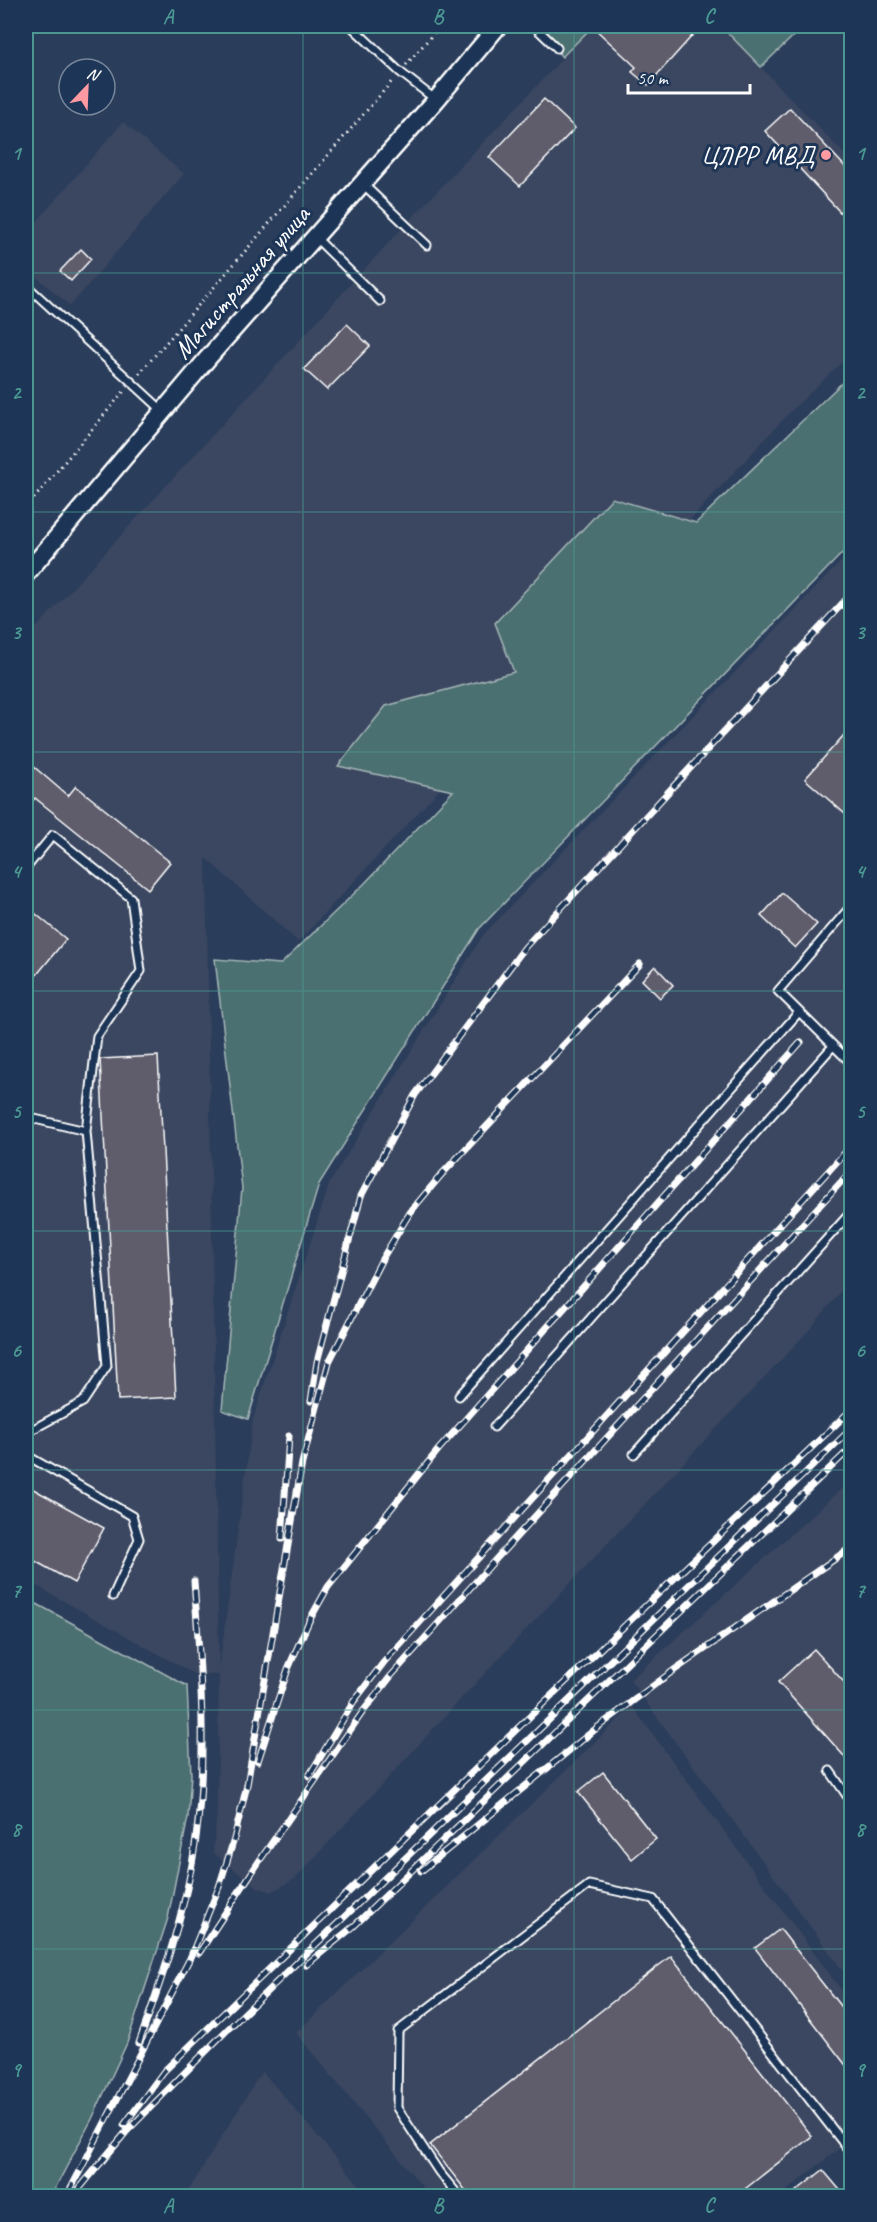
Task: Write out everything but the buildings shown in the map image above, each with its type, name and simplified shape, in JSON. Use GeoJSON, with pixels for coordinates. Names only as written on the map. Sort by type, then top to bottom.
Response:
{"type":"FeatureCollection","features":[{"type":"Feature","properties":{"kind":"street","name":"Магистральная улица"},"geometry":{"type":"LineString","coordinates":[[26,574],[163,411],[436,100],[498,26]]}},
{"type":"Feature","properties":{"kind":"lane"},"geometry":{"type":"LineString","coordinates":[[351,26],[400,72],[436,100]]}},
{"type":"Feature","properties":{"kind":"lane"},"geometry":{"type":"LineString","coordinates":[[534,26],[557,48]]}},
{"type":"Feature","properties":{"kind":"lane"},"geometry":{"type":"LineString","coordinates":[[362,183],[427,245]]}},
{"type":"Feature","properties":{"kind":"lane"},"geometry":{"type":"LineString","coordinates":[[315,237],[380,302]]}},
{"type":"Feature","properties":{"kind":"lane"},"geometry":{"type":"LineString","coordinates":[[26,285],[163,411]]}},
{"type":"Feature","properties":{"kind":"lane"},"geometry":{"type":"LineString","coordinates":[[26,868],[53,835],[131,898],[141,971],[97,1035],[86,1131],[107,1366],[83,1402],[26,1433]]}},
{"type":"Feature","properties":{"kind":"lane"},"geometry":{"type":"LineString","coordinates":[[852,905],[778,991],[852,1064]]}},
{"type":"Feature","properties":{"kind":"lane"},"geometry":{"type":"LineString","coordinates":[[459,1396],[799,1012]]}},
{"type":"Feature","properties":{"kind":"lane"},"geometry":{"type":"LineString","coordinates":[[494,1427],[833,1046]]}},
{"type":"Feature","properties":{"kind":"lane"},"geometry":{"type":"LineString","coordinates":[[26,1118],[86,1131]]}},
{"type":"Feature","properties":{"kind":"lane"},"geometry":{"type":"LineString","coordinates":[[634,1454],[852,1211]]}},
{"type":"Feature","properties":{"kind":"lane"},"geometry":{"type":"LineString","coordinates":[[26,1455],[132,1516],[139,1539],[113,1596]]}},
{"type":"Feature","properties":{"kind":"lane"},"geometry":{"type":"LineString","coordinates":[[830,1771],[852,1803]]}},
{"type":"Feature","properties":{"kind":"lane"},"geometry":{"type":"LineString","coordinates":[[459,2196],[439,2172],[397,2108],[398,2031],[588,1885],[653,1899],[852,2154]]}},
{"type":"Feature","properties":{"kind":"path"},"geometry":{"type":"LineString","coordinates":[[26,508],[132,381],[440,26]]}},
{"type":"Feature","properties":{"kind":"shaded area"},"geometry":{"type":"Polygon","coordinates":[[[593,26],[721,26],[851,161],[851,354],[794,408],[298,942],[206,858],[219,1669],[253,1419],[330,1182],[483,935],[851,551],[851,1279],[812,1327],[460,1700],[295,1879],[271,1892],[257,1887],[213,1853],[217,1809],[219,1675],[194,1674],[26,1580],[26,639],[391,240],[593,26]]]}},
{"type":"Feature","properties":{"kind":"shaded area"},"geometry":{"type":"Polygon","coordinates":[[[123,122],[184,174],[70,306],[26,268],[26,234],[123,122]]]}},
{"type":"Feature","properties":{"kind":"shaded area"},"geometry":{"type":"Polygon","coordinates":[[[851,1480],[851,1982],[630,1680],[851,1480]]]}},
{"type":"Feature","properties":{"kind":"shaded area"},"geometry":{"type":"Polygon","coordinates":[[[632,1706],[851,2003],[851,2139],[780,2196],[430,2196],[296,2033],[632,1706]]]}},
{"type":"Feature","properties":{"kind":"shaded area"},"geometry":{"type":"Polygon","coordinates":[[[262,2071],[369,2196],[185,2196],[262,2071]]]}},
{"type":"Feature","properties":{"kind":"green space"},"geometry":{"type":"Polygon","coordinates":[[[533,26],[593,26],[562,57],[533,26]]]}},
{"type":"Feature","properties":{"kind":"green space"},"geometry":{"type":"Polygon","coordinates":[[[721,26],[804,26],[761,67],[721,26]]]}},
{"type":"Feature","properties":{"kind":"green space"},"geometry":{"type":"Polygon","coordinates":[[[851,374],[851,544],[479,929],[319,1184],[248,1419],[222,1410],[242,1188],[215,959],[281,964],[364,884],[453,791],[338,766],[386,706],[514,672],[495,623],[612,498],[696,523],[851,374]]]}},
{"type":"Feature","properties":{"kind":"green space"},"geometry":{"type":"Polygon","coordinates":[[[26,1598],[187,1686],[191,1775],[188,1817],[168,1918],[127,2043],[92,2119],[51,2196],[26,2196],[26,1598]]]}},
{"type":"Feature","properties":{"kind":"railway"},"geometry":{"type":"LineString","coordinates":[[311,1401],[317,1362],[361,1196],[415,1095],[525,947],[852,593]]}},
{"type":"Feature","properties":{"kind":"railway"},"geometry":{"type":"LineString","coordinates":[[67,2196],[190,1958],[219,1887],[247,1785],[302,1463],[329,1362],[382,1259],[411,1211],[442,1174],[640,964]]}},
{"type":"Feature","properties":{"kind":"railway"},"geometry":{"type":"LineString","coordinates":[[258,1761],[288,1669],[309,1621],[328,1587],[439,1449],[801,1042]]}},
{"type":"Feature","properties":{"kind":"railway"},"geometry":{"type":"LineString","coordinates":[[309,1776],[354,1701],[384,1662],[852,1145]]}},
{"type":"Feature","properties":{"kind":"railway"},"geometry":{"type":"LineString","coordinates":[[199,1953],[260,1860],[362,1713],[391,1676],[852,1170]]}},
{"type":"Feature","properties":{"kind":"railway"},"geometry":{"type":"LineString","coordinates":[[124,2125],[164,2071],[553,1694],[852,1409]]}},
{"type":"Feature","properties":{"kind":"railway"},"geometry":{"type":"LineString","coordinates":[[79,2189],[127,2131],[228,2029],[852,1428]]}},
{"type":"Feature","properties":{"kind":"railway"},"geometry":{"type":"LineString","coordinates":[[282,1539],[289,1436]]}},
{"type":"Feature","properties":{"kind":"railway"},"geometry":{"type":"LineString","coordinates":[[306,1965],[354,1926],[852,1447]]}},
{"type":"Feature","properties":{"kind":"railway"},"geometry":{"type":"LineString","coordinates":[[421,1871],[598,1727],[673,1671],[852,1547]]}},
{"type":"Feature","properties":{"kind":"railway"},"geometry":{"type":"LineString","coordinates":[[139,2043],[176,1932],[192,1864],[197,1829],[202,1723],[194,1581]]}},
{"type":"Feature","properties":{"kind":"place","name":"ЦЛРР МВД"},"geometry":{"type":"Point","coordinates":[826,155]}}]}
